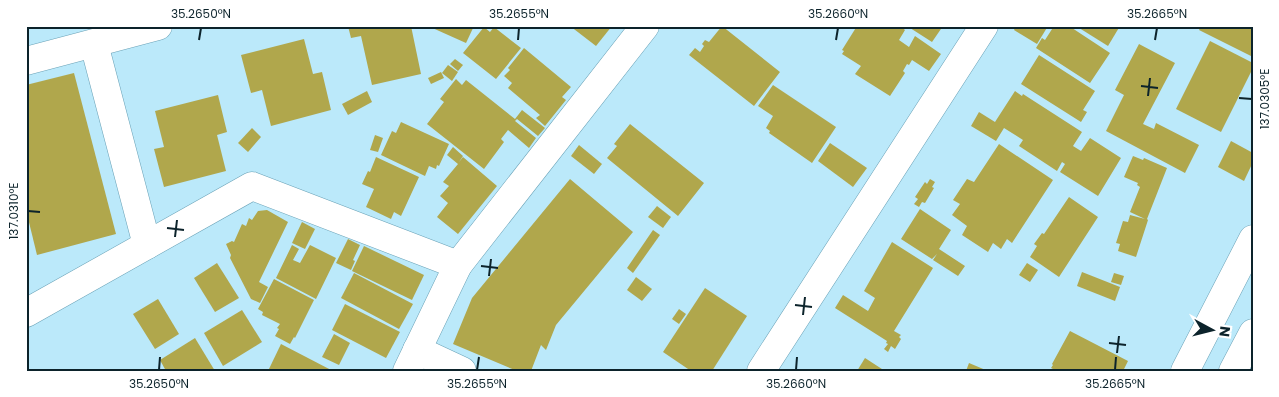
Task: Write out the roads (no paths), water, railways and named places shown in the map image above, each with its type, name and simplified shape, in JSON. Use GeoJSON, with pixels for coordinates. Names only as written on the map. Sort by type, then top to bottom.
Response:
{"type":"FeatureCollection","features":[{"type":"Feature","properties":{"kind":"main road"},"geometry":{"type":"LineString","coordinates":[[26,60],[158,26]]}},
{"type":"Feature","properties":{"kind":"main road"},"geometry":{"type":"LineString","coordinates":[[462,371],[412,361],[458,264],[645,26]]}},
{"type":"Feature","properties":{"kind":"main road"},"geometry":{"type":"LineString","coordinates":[[761,371],[984,26]]}},
{"type":"Feature","properties":{"kind":"main road"},"geometry":{"type":"LineString","coordinates":[[94,44],[147,245]]}},
{"type":"Feature","properties":{"kind":"main road"},"geometry":{"type":"LineString","coordinates":[[26,313],[252,186],[458,264]]}},
{"type":"Feature","properties":{"kind":"main road"},"geometry":{"type":"LineString","coordinates":[[1185,371],[1253,239]]}},
{"type":"Feature","properties":{"kind":"main road"},"geometry":{"type":"LineString","coordinates":[[1233,371],[1253,333]]}}]}
